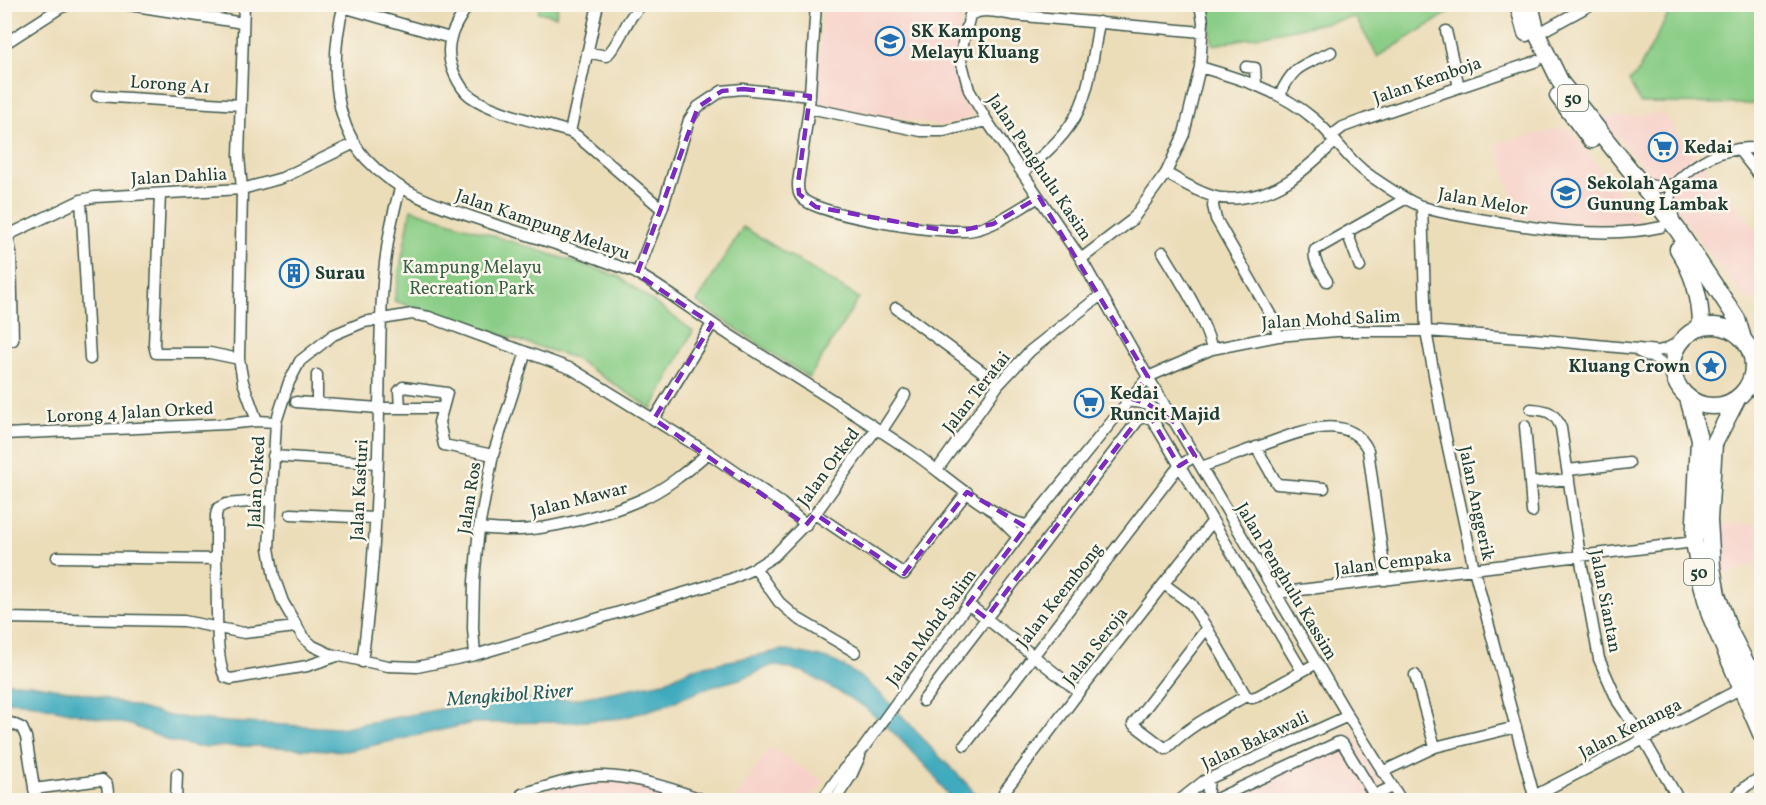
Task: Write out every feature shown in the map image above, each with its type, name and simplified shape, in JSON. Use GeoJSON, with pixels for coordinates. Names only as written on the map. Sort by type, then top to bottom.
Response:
{"type":"FeatureCollection","features":[{"type":"Feature","properties":{"kind":"highway","name":"50"},"geometry":{"type":"LineString","coordinates":[[1518,4],[1529,44],[1556,94],[1669,228],[1688,265],[1698,292],[1701,327]]}},
{"type":"Feature","properties":{"kind":"highway","name":"50"},"geometry":{"type":"LineString","coordinates":[[1530,4],[1537,34],[1561,82],[1640,183],[1669,228],[1737,319],[1751,346],[1757,376],[1737,399],[1714,444],[1709,520],[1712,567],[1717,595],[1730,632],[1755,666],[1761,701]]}},
{"type":"Feature","properties":{"kind":"highway"},"geometry":{"type":"LineString","coordinates":[[1674,374],[1673,360],[1677,350],[1691,332],[1701,327],[1726,327],[1751,346]]}},
{"type":"Feature","properties":{"kind":"highway","name":"50"},"geometry":{"type":"LineString","coordinates":[[1674,374],[1678,387],[1688,398],[1699,439],[1694,542],[1702,584],[1710,615],[1761,736]]}},
{"type":"Feature","properties":{"kind":"highway"},"geometry":{"type":"LineString","coordinates":[[1688,398],[1717,406],[1726,405],[1737,399]]}},
{"type":"Feature","properties":{"kind":"street"},"geometry":{"type":"LineString","coordinates":[[4,44],[70,4]]}},
{"type":"Feature","properties":{"kind":"street"},"geometry":{"type":"LineString","coordinates":[[123,4],[243,23]]}},
{"type":"Feature","properties":{"kind":"street"},"geometry":{"type":"LineString","coordinates":[[244,4],[239,156],[242,189],[239,359],[243,382],[257,421]]}},
{"type":"Feature","properties":{"kind":"street"},"geometry":{"type":"LineString","coordinates":[[469,4],[450,38],[448,52],[460,86],[468,95],[505,112],[570,132],[662,209]]}},
{"type":"Feature","properties":{"kind":"street"},"geometry":{"type":"LineString","coordinates":[[570,132],[598,4]]}},
{"type":"Feature","properties":{"kind":"street"},"geometry":{"type":"LineString","coordinates":[[587,52],[606,56],[628,19],[643,4]]}},
{"type":"Feature","properties":{"kind":"street"},"geometry":{"type":"LineString","coordinates":[[816,4],[809,108],[798,183],[799,194],[816,207],[890,224],[952,232],[973,230],[993,224],[1039,197]]}},
{"type":"Feature","properties":{"kind":"street"},"geometry":{"type":"LineString","coordinates":[[1080,259],[1132,220],[1166,173],[1184,134],[1200,67],[1202,32],[1200,4]]}},
{"type":"Feature","properties":{"kind":"street"},"geometry":{"type":"LineString","coordinates":[[1537,34],[1592,4]]}},
{"type":"Feature","properties":{"kind":"street"},"geometry":{"type":"LineString","coordinates":[[344,6],[450,38]]}},
{"type":"Feature","properties":{"kind":"street","name":"Jalan Kampung Melayu"},"geometry":{"type":"LineString","coordinates":[[344,6],[337,39],[335,75],[341,112],[366,159],[400,189],[424,201],[637,273],[937,470],[994,512],[1015,522],[1028,525]]}},
{"type":"Feature","properties":{"kind":"street","name":"Jalan Penghulu Kasim"},"geometry":{"type":"LineString","coordinates":[[1148,377],[1080,259],[987,121],[969,90],[961,60],[966,28],[970,15],[978,11],[1013,10],[1099,22],[1202,32]]}},
{"type":"Feature","properties":{"kind":"street"},"geometry":{"type":"LineString","coordinates":[[1022,173],[1049,151],[1077,117],[1089,86],[1099,22]]}},
{"type":"Feature","properties":{"kind":"street"},"geometry":{"type":"LineString","coordinates":[[1446,32],[1459,87]]}},
{"type":"Feature","properties":{"kind":"street"},"geometry":{"type":"LineString","coordinates":[[1280,95],[1294,70],[1331,52]]}},
{"type":"Feature","properties":{"kind":"street","name":"Jalan Kemboja"},"geometry":{"type":"LineString","coordinates":[[1166,173],[1214,197],[1228,199],[1256,196],[1294,179],[1343,127],[1537,61]]}},
{"type":"Feature","properties":{"kind":"street","name":"Jalan Melor"},"geometry":{"type":"LineString","coordinates":[[1200,67],[1280,95],[1315,120],[1369,176],[1422,206],[1445,213],[1511,224],[1596,232],[1641,232],[1669,228]]}},
{"type":"Feature","properties":{"kind":"street"},"geometry":{"type":"LineString","coordinates":[[1246,68],[1255,68],[1256,85]]}},
{"type":"Feature","properties":{"kind":"street"},"geometry":{"type":"LineString","coordinates":[[637,273],[662,209],[690,120],[698,106],[722,91],[743,88],[810,96]]}},
{"type":"Feature","properties":{"kind":"street","name":"Lorong A1"},"geometry":{"type":"LineString","coordinates":[[97,96],[241,105]]}},
{"type":"Feature","properties":{"kind":"street"},"geometry":{"type":"LineString","coordinates":[[809,108],[921,131],[944,132],[987,121]]}},
{"type":"Feature","properties":{"kind":"street","name":"Jalan Dahlia"},"geometry":{"type":"LineString","coordinates":[[6,236],[81,200],[242,189],[282,178],[355,142]]}},
{"type":"Feature","properties":{"kind":"street"},"geometry":{"type":"LineString","coordinates":[[1640,183],[1659,187],[1674,184],[1709,156],[1738,149],[1761,148]]}},
{"type":"Feature","properties":{"kind":"street"},"geometry":{"type":"LineString","coordinates":[[1738,149],[1761,179]]}},
{"type":"Feature","properties":{"kind":"street"},"geometry":{"type":"LineString","coordinates":[[1669,228],[1669,199],[1674,184]]}},
{"type":"Feature","properties":{"kind":"street","name":"Jalan Kasturi"},"geometry":{"type":"LineString","coordinates":[[362,662],[371,600],[379,408],[380,320],[388,237],[400,189]]}},
{"type":"Feature","properties":{"kind":"street"},"geometry":{"type":"LineString","coordinates":[[160,194],[154,345],[156,354],[210,353],[239,359]]}},
{"type":"Feature","properties":{"kind":"street"},"geometry":{"type":"LineString","coordinates":[[1214,197],[1213,206],[1216,219],[1274,321],[1278,336]]}},
{"type":"Feature","properties":{"kind":"street"},"geometry":{"type":"LineString","coordinates":[[1327,281],[1316,264],[1313,256],[1315,250],[1406,199]]}},
{"type":"Feature","properties":{"kind":"street"},"geometry":{"type":"LineString","coordinates":[[81,200],[90,359]]}},
{"type":"Feature","properties":{"kind":"street","name":"Jalan Anggerik"},"geometry":{"type":"LineString","coordinates":[[1422,206],[1426,331],[1444,429],[1474,569],[1534,798]]}},
{"type":"Feature","properties":{"kind":"street"},"geometry":{"type":"LineString","coordinates":[[1347,232],[1360,267]]}},
{"type":"Feature","properties":{"kind":"street"},"geometry":{"type":"LineString","coordinates":[[6,236],[11,254],[13,340]]}},
{"type":"Feature","properties":{"kind":"street"},"geometry":{"type":"LineString","coordinates":[[1163,252],[1196,306],[1206,327],[1212,349]]}},
{"type":"Feature","properties":{"kind":"street","name":"Jalan Teratai"},"geometry":{"type":"LineString","coordinates":[[937,470],[999,384],[1030,351],[1101,295]]}},
{"type":"Feature","properties":{"kind":"street"},"geometry":{"type":"LineString","coordinates":[[896,308],[999,384]]}},
{"type":"Feature","properties":{"kind":"street","name":"Jalan Orked"},"geometry":{"type":"LineString","coordinates":[[806,525],[781,503],[708,453],[572,369],[429,317],[412,314],[364,322],[333,335],[300,361],[289,382],[276,422],[269,548],[274,577],[283,602],[296,627],[313,646],[337,656],[388,666],[417,667],[476,655],[696,591],[755,568],[774,556],[806,525],[905,395]]}},
{"type":"Feature","properties":{"kind":"street"},"geometry":{"type":"LineString","coordinates":[[654,419],[712,324]]}},
{"type":"Feature","properties":{"kind":"street","name":"Jalan Mohd Salim"},"geometry":{"type":"LineString","coordinates":[[822,801],[844,769],[877,730],[1018,537],[1148,377],[1212,349],[1278,336],[1336,331],[1426,331],[1658,351],[1683,340]]}},
{"type":"Feature","properties":{"kind":"street","name":"Jalan Mohd Salim"},"geometry":{"type":"LineString","coordinates":[[1633,350],[1655,359],[1674,374]]}},
{"type":"Feature","properties":{"kind":"street","name":"Jalan Ros"},"geometry":{"type":"LineString","coordinates":[[476,655],[473,628],[474,581],[479,528],[493,455],[526,352]]}},
{"type":"Feature","properties":{"kind":"street"},"geometry":{"type":"LineString","coordinates":[[317,375],[317,404]]}},
{"type":"Feature","properties":{"kind":"street","name":"Jalan Penghulu Kassim"},"geometry":{"type":"LineString","coordinates":[[1148,377],[1348,716],[1401,801]]}},
{"type":"Feature","properties":{"kind":"street"},"geometry":{"type":"LineString","coordinates":[[400,408],[399,391],[403,387],[445,392],[447,395],[439,422],[444,445],[493,455]]}},
{"type":"Feature","properties":{"kind":"street"},"geometry":{"type":"LineString","coordinates":[[296,402],[379,408],[443,408]]}},
{"type":"Feature","properties":{"kind":"street"},"geometry":{"type":"LineString","coordinates":[[1126,402],[1148,404],[1175,423]]}},
{"type":"Feature","properties":{"kind":"street","name":"Jalan Siantan"},"geometry":{"type":"LineString","coordinates":[[1531,409],[1546,410],[1558,420],[1599,659],[1618,702],[1644,740],[1679,801]]}},
{"type":"Feature","properties":{"kind":"street","name":"Jalan Mohd Salim"},"geometry":{"type":"LineString","coordinates":[[923,702],[1138,420],[1145,417]]}},
{"type":"Feature","properties":{"kind":"street","name":"Jalan Penghulu Kassim"},"geometry":{"type":"LineString","coordinates":[[1145,417],[1152,419],[1302,671]]}},
{"type":"Feature","properties":{"kind":"street","name":"Lorong 4 Jalan Orked"},"geometry":{"type":"LineString","coordinates":[[4,434],[257,421],[276,422]]}},
{"type":"Feature","properties":{"kind":"street"},"geometry":{"type":"LineString","coordinates":[[1525,426],[1532,512]]}},
{"type":"Feature","properties":{"kind":"street"},"geometry":{"type":"LineString","coordinates":[[1201,467],[1318,427],[1340,428],[1358,435],[1368,450],[1386,580]]}},
{"type":"Feature","properties":{"kind":"street"},"geometry":{"type":"LineString","coordinates":[[1256,447],[1277,484],[1324,488]]}},
{"type":"Feature","properties":{"kind":"street","name":"Jalan Mawar"},"geometry":{"type":"LineString","coordinates":[[479,528],[513,531],[544,528],[604,513],[640,500],[678,479],[708,453]]}},
{"type":"Feature","properties":{"kind":"street"},"geometry":{"type":"LineString","coordinates":[[273,456],[377,463]]}},
{"type":"Feature","properties":{"kind":"street"},"geometry":{"type":"LineString","coordinates":[[1179,466],[1195,456]]}},
{"type":"Feature","properties":{"kind":"street"},"geometry":{"type":"LineString","coordinates":[[1530,483],[1629,463]]}},
{"type":"Feature","properties":{"kind":"street","name":"Jalan Keembong"},"geometry":{"type":"LineString","coordinates":[[965,745],[1179,466]]}},
{"type":"Feature","properties":{"kind":"street"},"geometry":{"type":"LineString","coordinates":[[815,514],[904,574],[967,492]]}},
{"type":"Feature","properties":{"kind":"street"},"geometry":{"type":"LineString","coordinates":[[271,500],[226,504],[218,508],[216,515],[218,629],[223,674],[231,679],[307,666],[337,656]]}},
{"type":"Feature","properties":{"kind":"street","name":"Jalan Kampung Melayu"},"geometry":{"type":"LineString","coordinates":[[994,512],[1002,523],[1018,537]]}},
{"type":"Feature","properties":{"kind":"street"},"geometry":{"type":"LineString","coordinates":[[291,514],[374,518]]}},
{"type":"Feature","properties":{"kind":"street","name":"Jalan Seroja"},"geometry":{"type":"LineString","coordinates":[[1004,792],[1212,522]]}},
{"type":"Feature","properties":{"kind":"street","name":"Jalan Cempaka"},"geometry":{"type":"LineString","coordinates":[[1276,593],[1694,542]]}},
{"type":"Feature","properties":{"kind":"street"},"geometry":{"type":"LineString","coordinates":[[57,557],[216,559]]}},
{"type":"Feature","properties":{"kind":"street"},"geometry":{"type":"LineString","coordinates":[[755,568],[778,602],[797,618],[855,652]]}},
{"type":"Feature","properties":{"kind":"street"},"geometry":{"type":"LineString","coordinates":[[1164,584],[1191,604],[1207,627],[1246,696],[1252,698],[1258,696],[1317,663]]}},
{"type":"Feature","properties":{"kind":"street"},"geometry":{"type":"LineString","coordinates":[[968,604],[1079,692]]}},
{"type":"Feature","properties":{"kind":"street"},"geometry":{"type":"LineString","coordinates":[[4,618],[184,621],[244,633],[296,627]]}},
{"type":"Feature","properties":{"kind":"street"},"geometry":{"type":"LineString","coordinates":[[1207,627],[1133,724],[1166,749],[1198,722],[1246,696]]}},
{"type":"Feature","properties":{"kind":"street"},"geometry":{"type":"LineString","coordinates":[[1414,675],[1435,747]]}},
{"type":"Feature","properties":{"kind":"street","name":"Jalan Kenanga"},"geometry":{"type":"LineString","coordinates":[[1534,798],[1740,689]]}},
{"type":"Feature","properties":{"kind":"street","name":"Jalan Bakawali"},"geometry":{"type":"LineString","coordinates":[[1179,801],[1209,778],[1348,716]]}},
{"type":"Feature","properties":{"kind":"street"},"geometry":{"type":"LineString","coordinates":[[4,720],[22,728],[26,737],[36,801]]}},
{"type":"Feature","properties":{"kind":"street"},"geometry":{"type":"LineString","coordinates":[[1382,772],[1435,747],[1516,727]]}},
{"type":"Feature","properties":{"kind":"street"},"geometry":{"type":"LineString","coordinates":[[1310,733],[1319,751]]}},
{"type":"Feature","properties":{"kind":"street"},"geometry":{"type":"LineString","coordinates":[[1214,801],[1336,742],[1343,744],[1369,798],[1392,787]]}},
{"type":"Feature","properties":{"kind":"street","name":"Jalan Mohd Salim"},"geometry":{"type":"LineString","coordinates":[[836,801],[851,776],[862,750]]}},
{"type":"Feature","properties":{"kind":"street"},"geometry":{"type":"LineString","coordinates":[[176,801],[177,774]]}},
{"type":"Feature","properties":{"kind":"street"},"geometry":{"type":"LineString","coordinates":[[521,801],[522,794],[577,779],[599,776],[663,787],[704,801]]}},
{"type":"Feature","properties":{"kind":"street"},"geometry":{"type":"LineString","coordinates":[[1734,801],[1737,794],[1747,785],[1761,777]]}},
{"type":"Feature","properties":{"kind":"street"},"geometry":{"type":"LineString","coordinates":[[1207,801],[1209,778]]}},
{"type":"Feature","properties":{"kind":"street"},"geometry":{"type":"LineString","coordinates":[[34,789],[102,780],[107,785],[109,801]]}},
{"type":"Feature","properties":{"kind":"highlighted area"},"geometry":{"type":"Polygon","coordinates":[[[743,89],[810,96],[798,183],[799,194],[816,207],[953,232],[993,224],[1039,197],[1148,377],[1129,398],[1148,404],[1175,423],[1195,456],[1179,466],[1146,409],[986,618],[968,604],[1026,527],[967,492],[904,574],[815,514],[806,525],[654,419],[712,324],[637,274],[698,107],[722,91],[743,89]]]}},
{"type":"Feature","properties":{"kind":"shaded area","name":"SK Kampong Melayu Kluang"},"geometry":{"type":"Polygon","coordinates":[[[824,5],[962,5],[957,78],[973,117],[944,126],[815,104],[824,5]]]}},
{"type":"Feature","properties":{"kind":"shaded area"},"geometry":{"type":"Polygon","coordinates":[[[1662,113],[1761,235],[1761,298],[1746,301],[1656,183],[1600,118],[1662,113]]]}},
{"type":"Feature","properties":{"kind":"shaded area","name":"Sekolah Agama Gunung Lambak"},"geometry":{"type":"Polygon","coordinates":[[[1568,127],[1640,219],[1638,222],[1599,224],[1520,218],[1496,143],[1568,127]]]}},
{"type":"Feature","properties":{"kind":"shaded area"},"geometry":{"type":"Polygon","coordinates":[[[1713,523],[1760,524],[1761,562],[1720,576],[1713,523]]]}},
{"type":"Feature","properties":{"kind":"shaded area"},"geometry":{"type":"Polygon","coordinates":[[[1352,732],[1391,800],[1211,800],[1211,798],[1352,732]]]}},
{"type":"Feature","properties":{"kind":"shaded area"},"geometry":{"type":"Polygon","coordinates":[[[770,747],[824,782],[811,800],[735,800],[770,747]]]}},
{"type":"Feature","properties":{"kind":"shaded area"},"geometry":{"type":"Polygon","coordinates":[[[598,772],[703,796],[711,800],[519,800],[598,772]]]}},
{"type":"Feature","properties":{"kind":"green space"},"geometry":{"type":"Polygon","coordinates":[[[1207,4],[1461,5],[1378,57],[1355,17],[1213,45],[1207,4]]]}},
{"type":"Feature","properties":{"kind":"green space"},"geometry":{"type":"Polygon","coordinates":[[[1674,4],[1761,5],[1761,104],[1640,103],[1629,81],[1636,75],[1674,4]]]}},
{"type":"Feature","properties":{"kind":"green space"},"geometry":{"type":"Polygon","coordinates":[[[540,5],[558,5],[556,16],[538,12],[540,5]]]}},
{"type":"Feature","properties":{"kind":"green space","name":"Kampung Melayu Recreation Park"},"geometry":{"type":"Polygon","coordinates":[[[411,209],[618,276],[693,331],[652,409],[574,358],[394,301],[411,209]]]}},
{"type":"Feature","properties":{"kind":"green space"},"geometry":{"type":"Polygon","coordinates":[[[743,227],[859,298],[809,378],[697,302],[743,227]]]}},
{"type":"Feature","properties":{"kind":"water","name":"Mengkibol River"},"geometry":{"type":"Polygon","coordinates":[[[782,650],[824,658],[839,664],[869,684],[964,780],[980,800],[951,800],[934,775],[897,736],[862,705],[804,672],[773,665],[743,678],[707,688],[663,706],[623,718],[571,722],[473,723],[347,751],[254,746],[197,747],[170,741],[131,725],[23,702],[5,701],[4,682],[89,694],[169,716],[227,722],[339,728],[479,702],[575,699],[664,682],[690,669],[782,650]]]}},
{"type":"Feature","properties":{"kind":"place","name":"SK Kampong Melayu Kluang"},"geometry":{"type":"Point","coordinates":[890,41]}},
{"type":"Feature","properties":{"kind":"place","name":"Kedai"},"geometry":{"type":"Point","coordinates":[1663,147]}},
{"type":"Feature","properties":{"kind":"place","name":"Sekolah Agama Gunung Lambak"},"geometry":{"type":"Point","coordinates":[1566,193]}},
{"type":"Feature","properties":{"kind":"place","name":"Surau"},"geometry":{"type":"Point","coordinates":[294,273]}},
{"type":"Feature","properties":{"kind":"place","name":"Kluang Crown"},"geometry":{"type":"Point","coordinates":[1711,366]}},
{"type":"Feature","properties":{"kind":"place","name":"Kedai Runcit Majid"},"geometry":{"type":"Point","coordinates":[1089,403]}}]}
